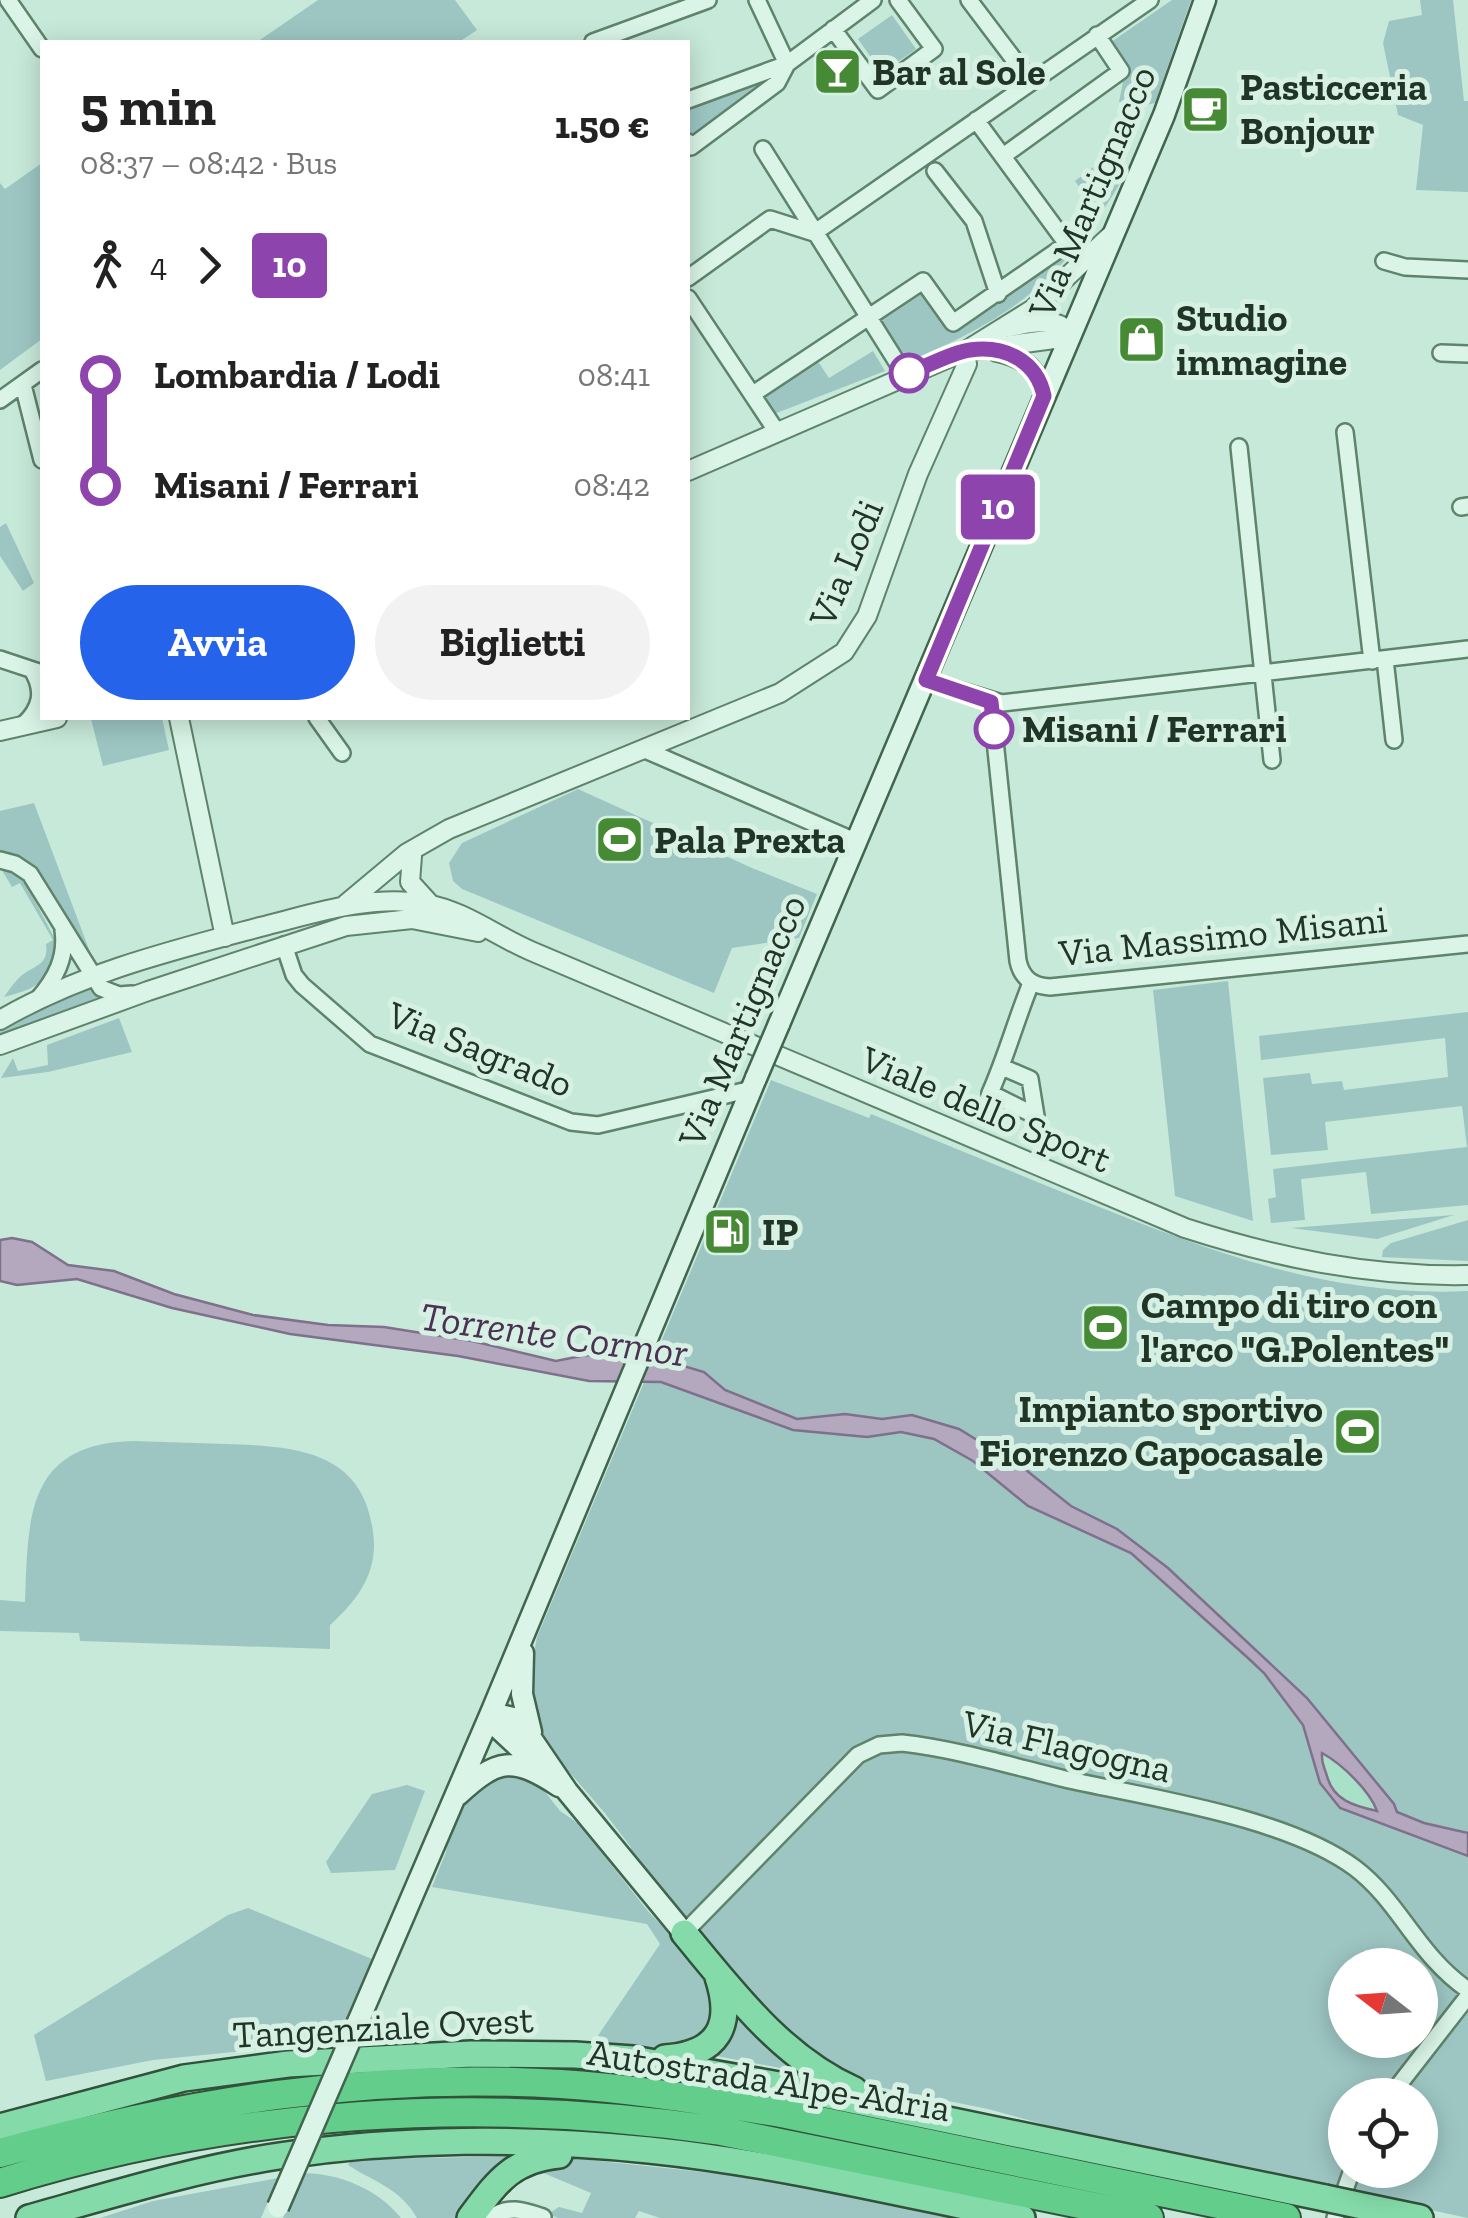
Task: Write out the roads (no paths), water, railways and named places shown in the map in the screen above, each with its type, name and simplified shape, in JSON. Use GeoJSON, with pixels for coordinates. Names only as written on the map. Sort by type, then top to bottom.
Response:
{"type":"FeatureCollection","features":[{"type":"Feature","properties":{"kind":"highway"},"geometry":{"type":"LineString","coordinates":[[684,1933],[797,2058],[836,2082],[910,2111]]}},
{"type":"Feature","properties":{"kind":"highway"},"geometry":{"type":"LineString","coordinates":[[634,2059],[688,2055],[708,2046],[720,2031],[726,2012],[717,1972]]}},
{"type":"Feature","properties":{"kind":"highway","name":"Tangenziale Ovest"},"geometry":{"type":"LineString","coordinates":[[0,2127],[184,2078],[288,2064],[472,2054],[634,2059],[910,2111],[1330,2208],[1367,2207],[1420,2218]]}},
{"type":"Feature","properties":{"kind":"highway","name":"Autostrada Alpe-Adria"},"geometry":{"type":"LineString","coordinates":[[0,2153],[109,2123],[242,2098],[422,2083],[560,2084],[706,2100],[786,2114],[1286,2218]]}},
{"type":"Feature","properties":{"kind":"highway","name":"Autostrada Alpe-Adria"},"geometry":{"type":"LineString","coordinates":[[0,2183],[140,2145],[256,2125],[387,2112],[539,2112],[631,2118],[721,2131],[1148,2218]]}},
{"type":"Feature","properties":{"kind":"highway"},"geometry":{"type":"LineString","coordinates":[[29,2218],[176,2176],[253,2160],[433,2144],[646,2149],[846,2182],[972,2212],[1022,2218]]}},
{"type":"Feature","properties":{"kind":"highway"},"geometry":{"type":"LineString","coordinates":[[470,2218],[499,2180],[526,2162],[557,2155],[646,2149]]}},
{"type":"Feature","properties":{"kind":"main road","name":"Via Martignacco"},"geometry":{"type":"LineString","coordinates":[[275,2212],[491,1713],[1164,115],[1206,0]]}},
{"type":"Feature","properties":{"kind":"main road","name":"Via Martignacco"},"geometry":{"type":"LineString","coordinates":[[527,1626],[522,1694],[533,1739]]}},
{"type":"Feature","properties":{"kind":"main road","name":"Via Martignacco"},"geometry":{"type":"LineString","coordinates":[[491,1713],[513,1718],[533,1739],[566,1791],[684,1933]]}},
{"type":"Feature","properties":{"kind":"main road","name":"Via Martignacco"},"geometry":{"type":"LineString","coordinates":[[491,1713],[498,1728],[566,1791]]}},
{"type":"Feature","properties":{"kind":"main road","name":"Via Martignacco"},"geometry":{"type":"LineString","coordinates":[[453,1800],[490,1770],[511,1764],[528,1767],[566,1791]]}},
{"type":"Feature","properties":{"kind":"street"},"geometry":{"type":"LineString","coordinates":[[8,0],[40,45]]}},
{"type":"Feature","properties":{"kind":"street"},"geometry":{"type":"LineString","coordinates":[[598,40],[708,0]]}},
{"type":"Feature","properties":{"kind":"street"},"geometry":{"type":"LineString","coordinates":[[757,0],[787,64]]}},
{"type":"Feature","properties":{"kind":"street"},"geometry":{"type":"LineString","coordinates":[[690,99],[787,64],[873,0]]}},
{"type":"Feature","properties":{"kind":"street"},"geometry":{"type":"LineString","coordinates":[[834,29],[878,90],[934,49],[898,0]]}},
{"type":"Feature","properties":{"kind":"street"},"geometry":{"type":"LineString","coordinates":[[969,0],[1031,82]]}},
{"type":"Feature","properties":{"kind":"street"},"geometry":{"type":"LineString","coordinates":[[814,233],[1150,0]]}},
{"type":"Feature","properties":{"kind":"street"},"geometry":{"type":"LineString","coordinates":[[1003,156],[1121,72],[1097,35]]}},
{"type":"Feature","properties":{"kind":"street"},"geometry":{"type":"LineString","coordinates":[[690,145],[778,83],[787,64]]}},
{"type":"Feature","properties":{"kind":"street"},"geometry":{"type":"LineString","coordinates":[[753,394],[923,281],[953,324],[1068,244],[976,120]]}},
{"type":"Feature","properties":{"kind":"street"},"geometry":{"type":"LineString","coordinates":[[763,149],[905,375]]}},
{"type":"Feature","properties":{"kind":"street"},"geometry":{"type":"LineString","coordinates":[[934,171],[974,221],[998,294]]}},
{"type":"Feature","properties":{"kind":"street"},"geometry":{"type":"LineString","coordinates":[[690,277],[770,219],[814,233]]}},
{"type":"Feature","properties":{"kind":"street"},"geometry":{"type":"LineString","coordinates":[[690,470],[964,351],[1033,309],[1113,234]]}},
{"type":"Feature","properties":{"kind":"street"},"geometry":{"type":"LineString","coordinates":[[1384,260],[1405,268],[1468,270]]}},
{"type":"Feature","properties":{"kind":"street"},"geometry":{"type":"LineString","coordinates":[[690,301],[777,432]]}},
{"type":"Feature","properties":{"kind":"street"},"geometry":{"type":"LineString","coordinates":[[964,351],[1070,335],[1064,325],[1052,322],[1003,328]]}},
{"type":"Feature","properties":{"kind":"street"},"geometry":{"type":"LineString","coordinates":[[986,350],[1023,360],[1038,376],[1044,396]]}},
{"type":"Feature","properties":{"kind":"street","name":"Via Lodi"},"geometry":{"type":"LineString","coordinates":[[341,906],[393,863],[483,814],[780,693],[844,652],[867,616],[918,474],[967,364],[964,351]]}},
{"type":"Feature","properties":{"kind":"street"},"geometry":{"type":"LineString","coordinates":[[1442,353],[1468,354]]}},
{"type":"Feature","properties":{"kind":"street"},"geometry":{"type":"LineString","coordinates":[[0,400],[40,372]]}},
{"type":"Feature","properties":{"kind":"street"},"geometry":{"type":"LineString","coordinates":[[23,385],[40,452]]}},
{"type":"Feature","properties":{"kind":"street"},"geometry":{"type":"LineString","coordinates":[[1345,432],[1378,660],[1394,740]]}},
{"type":"Feature","properties":{"kind":"street"},"geometry":{"type":"LineString","coordinates":[[1239,447],[1272,760]]}},
{"type":"Feature","properties":{"kind":"street"},"geometry":{"type":"LineString","coordinates":[[926,680],[1002,704],[1468,650]]}},
{"type":"Feature","properties":{"kind":"street"},"geometry":{"type":"LineString","coordinates":[[0,659],[39,674]]}},
{"type":"Feature","properties":{"kind":"street"},"geometry":{"type":"LineString","coordinates":[[23,726],[34,716],[40,701]]}},
{"type":"Feature","properties":{"kind":"street","name":"Via Massimo Misani"},"geometry":{"type":"LineString","coordinates":[[991,702],[1018,961],[1023,976],[1031,983],[1059,986],[1468,944]]}},
{"type":"Feature","properties":{"kind":"street"},"geometry":{"type":"LineString","coordinates":[[0,731],[48,720]]}},
{"type":"Feature","properties":{"kind":"street"},"geometry":{"type":"LineString","coordinates":[[179,720],[232,963]]}},
{"type":"Feature","properties":{"kind":"street"},"geometry":{"type":"LineString","coordinates":[[317,720],[342,754]]}},
{"type":"Feature","properties":{"kind":"street"},"geometry":{"type":"LineString","coordinates":[[643,749],[857,842]]}},
{"type":"Feature","properties":{"kind":"street"},"geometry":{"type":"LineString","coordinates":[[420,849],[410,882],[430,904]]}},
{"type":"Feature","properties":{"kind":"street","name":"Via Lodi"},"geometry":{"type":"LineString","coordinates":[[346,926],[420,849]]}},
{"type":"Feature","properties":{"kind":"street"},"geometry":{"type":"LineString","coordinates":[[0,860],[30,874],[101,988],[126,995],[148,991]]}},
{"type":"Feature","properties":{"kind":"street","name":"Viale dello Sport"},"geometry":{"type":"LineString","coordinates":[[0,1020],[38,1000],[139,959],[341,906],[430,904],[454,912],[497,936],[1186,1228],[1260,1251],[1329,1265],[1388,1273],[1468,1275]]}},
{"type":"Feature","properties":{"kind":"street","name":"Viale dello Sport"},"geometry":{"type":"LineString","coordinates":[[0,1045],[346,926],[412,920],[497,936]]}},
{"type":"Feature","properties":{"kind":"street"},"geometry":{"type":"LineString","coordinates":[[38,1000],[61,962],[62,926]]}},
{"type":"Feature","properties":{"kind":"street","name":"Via Sagrado"},"geometry":{"type":"LineString","coordinates":[[284,945],[294,976],[370,1044],[571,1122],[598,1125],[754,1084]]}},
{"type":"Feature","properties":{"kind":"street"},"geometry":{"type":"LineString","coordinates":[[1002,1067],[1012,1044],[1016,1017],[1031,983]]}},
{"type":"Feature","properties":{"kind":"street","name":"Via Flagogna"},"geometry":{"type":"LineString","coordinates":[[684,1933],[858,1756],[878,1745],[902,1743],[1245,1820],[1314,1844],[1369,1880],[1424,1952],[1468,1993]]}},
{"type":"Feature","properties":{"kind":"street"},"geometry":{"type":"LineString","coordinates":[[1403,2078],[1468,1993]]}},
{"type":"Feature","properties":{"kind":"street"},"geometry":{"type":"LineString","coordinates":[[490,2218],[515,2208],[543,2217]]}},
{"type":"Feature","properties":{"kind":"place","name":"Bar al Sole"},"geometry":{"type":"Point","coordinates":[837,72]}},
{"type":"Feature","properties":{"kind":"place","name":"Pasticceria Bonjour"},"geometry":{"type":"Point","coordinates":[1205,109]}},
{"type":"Feature","properties":{"kind":"place","name":"Studio immagine"},"geometry":{"type":"Point","coordinates":[1141,340]}},
{"type":"Feature","properties":{"kind":"place","name":"Misani / Ferrari"},"geometry":{"type":"Point","coordinates":[994,729]}},
{"type":"Feature","properties":{"kind":"place","name":"Pala Prexta"},"geometry":{"type":"Point","coordinates":[619,840]}},
{"type":"Feature","properties":{"kind":"place","name":"IP"},"geometry":{"type":"Point","coordinates":[727,1232]}},
{"type":"Feature","properties":{"kind":"place","name":"Campo di tiro con l'arco \"G.Polentes\""},"geometry":{"type":"Point","coordinates":[1106,1327]}},
{"type":"Feature","properties":{"kind":"place","name":"Impianto sportivo Fiorenzo Capocasale"},"geometry":{"type":"Point","coordinates":[1358,1431]}},
{"type":"Feature","properties":{"kind":"water label","name":"Torrente Cormor"},"geometry":{"type":"Point","coordinates":[554,1334]}}]}
